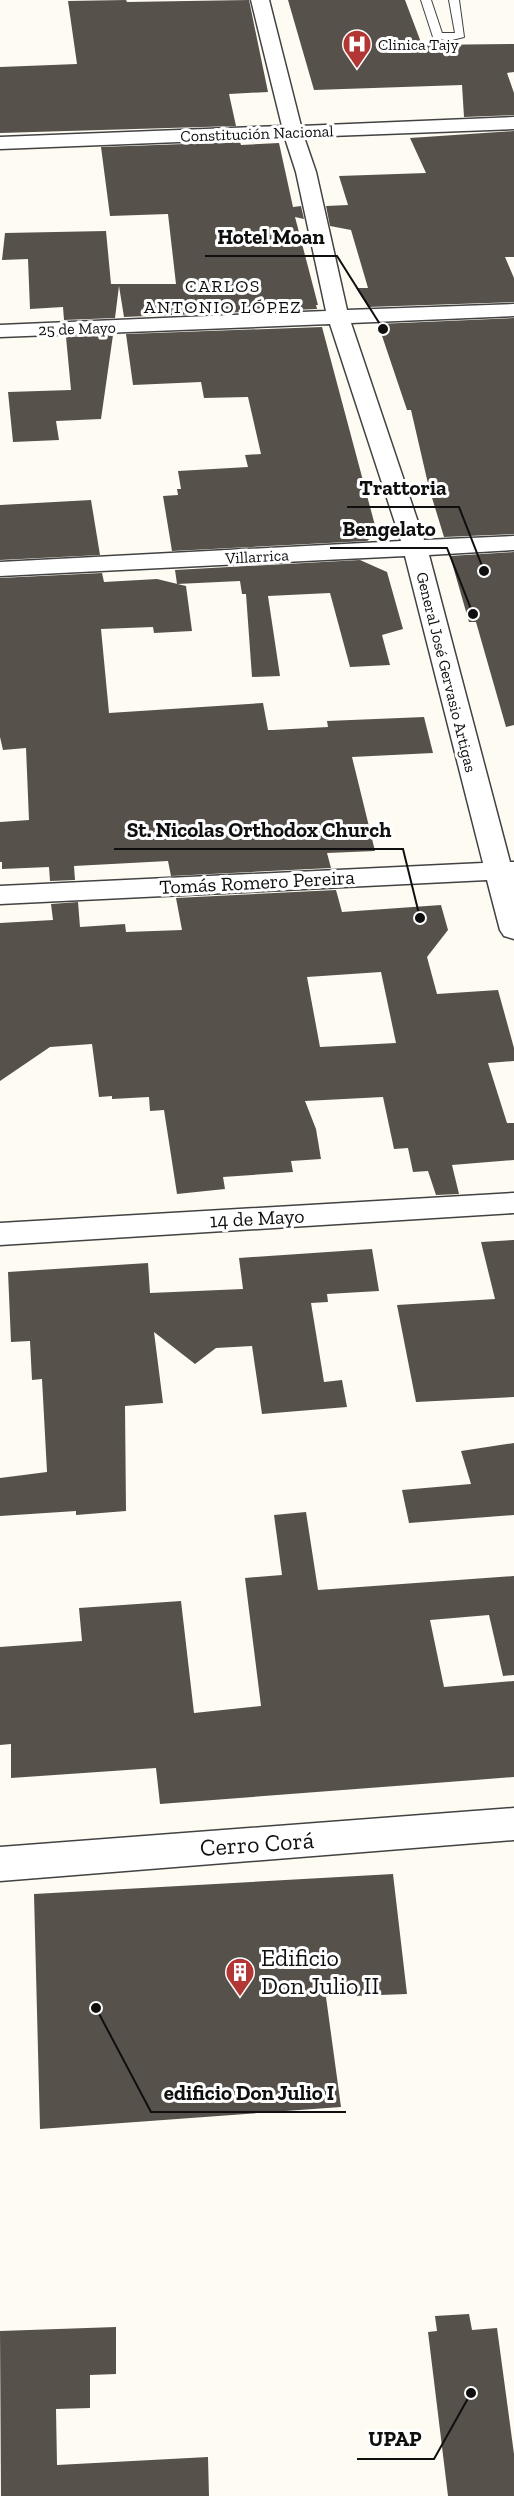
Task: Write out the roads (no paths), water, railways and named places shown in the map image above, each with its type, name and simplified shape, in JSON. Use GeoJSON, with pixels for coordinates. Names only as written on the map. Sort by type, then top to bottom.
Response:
{"type":"FeatureCollection","features":[{"type":"Feature","properties":{"kind":"street","name":"General José Gervasio Artigas"},"geometry":{"type":"LineString","coordinates":[[260,0],[293,132],[306,172],[338,317],[415,548],[506,871],[514,930]]}},
{"type":"Feature","properties":{"kind":"street","name":"Constitución Nacional"},"geometry":{"type":"LineString","coordinates":[[0,143],[514,123]]}},
{"type":"Feature","properties":{"kind":"street","name":"25 de Mayo"},"geometry":{"type":"LineString","coordinates":[[0,332],[514,310]]}},
{"type":"Feature","properties":{"kind":"street","name":"Villarrica"},"geometry":{"type":"LineString","coordinates":[[0,569],[514,543]]}},
{"type":"Feature","properties":{"kind":"street","name":"Tomás Romero Pereira"},"geometry":{"type":"LineString","coordinates":[[0,894],[506,871]]}},
{"type":"Feature","properties":{"kind":"street","name":"14 de Mayo"},"geometry":{"type":"LineString","coordinates":[[0,1234],[514,1203]]}},
{"type":"Feature","properties":{"kind":"street","name":"Cerro Corá"},"geometry":{"type":"LineString","coordinates":[[0,1864],[514,1824]]}},
{"type":"Feature","properties":{"kind":"lane"},"geometry":{"type":"LineString","coordinates":[[426,0],[437,35],[441,38],[453,38],[460,35],[453,0]]}},
{"type":"Feature","properties":{"kind":"place","name":"Clinica Tajy"},"geometry":{"type":"Point","coordinates":[357,70]}},
{"type":"Feature","properties":{"kind":"place","name":"Hotel Moan"},"geometry":{"type":"Point","coordinates":[383,329]}},
{"type":"Feature","properties":{"kind":"place","name":"Trattoria"},"geometry":{"type":"Point","coordinates":[484,571]}},
{"type":"Feature","properties":{"kind":"place","name":"Bengelato"},"geometry":{"type":"Point","coordinates":[473,614]}},
{"type":"Feature","properties":{"kind":"place","name":"St. Nicolas Orthodox Church"},"geometry":{"type":"Point","coordinates":[420,918]}},
{"type":"Feature","properties":{"kind":"place","name":"Edificio Don Julio II"},"geometry":{"type":"Point","coordinates":[240,1998]}},
{"type":"Feature","properties":{"kind":"place","name":"edificio Don Julio I"},"geometry":{"type":"Point","coordinates":[96,2008]}},
{"type":"Feature","properties":{"kind":"place","name":"UPAP"},"geometry":{"type":"Point","coordinates":[471,2393]}},
{"type":"Feature","properties":{"kind":"district","name":"CARLOS ANTONIO LÓPEZ"},"geometry":{"type":"Point","coordinates":[223,296]}}]}
